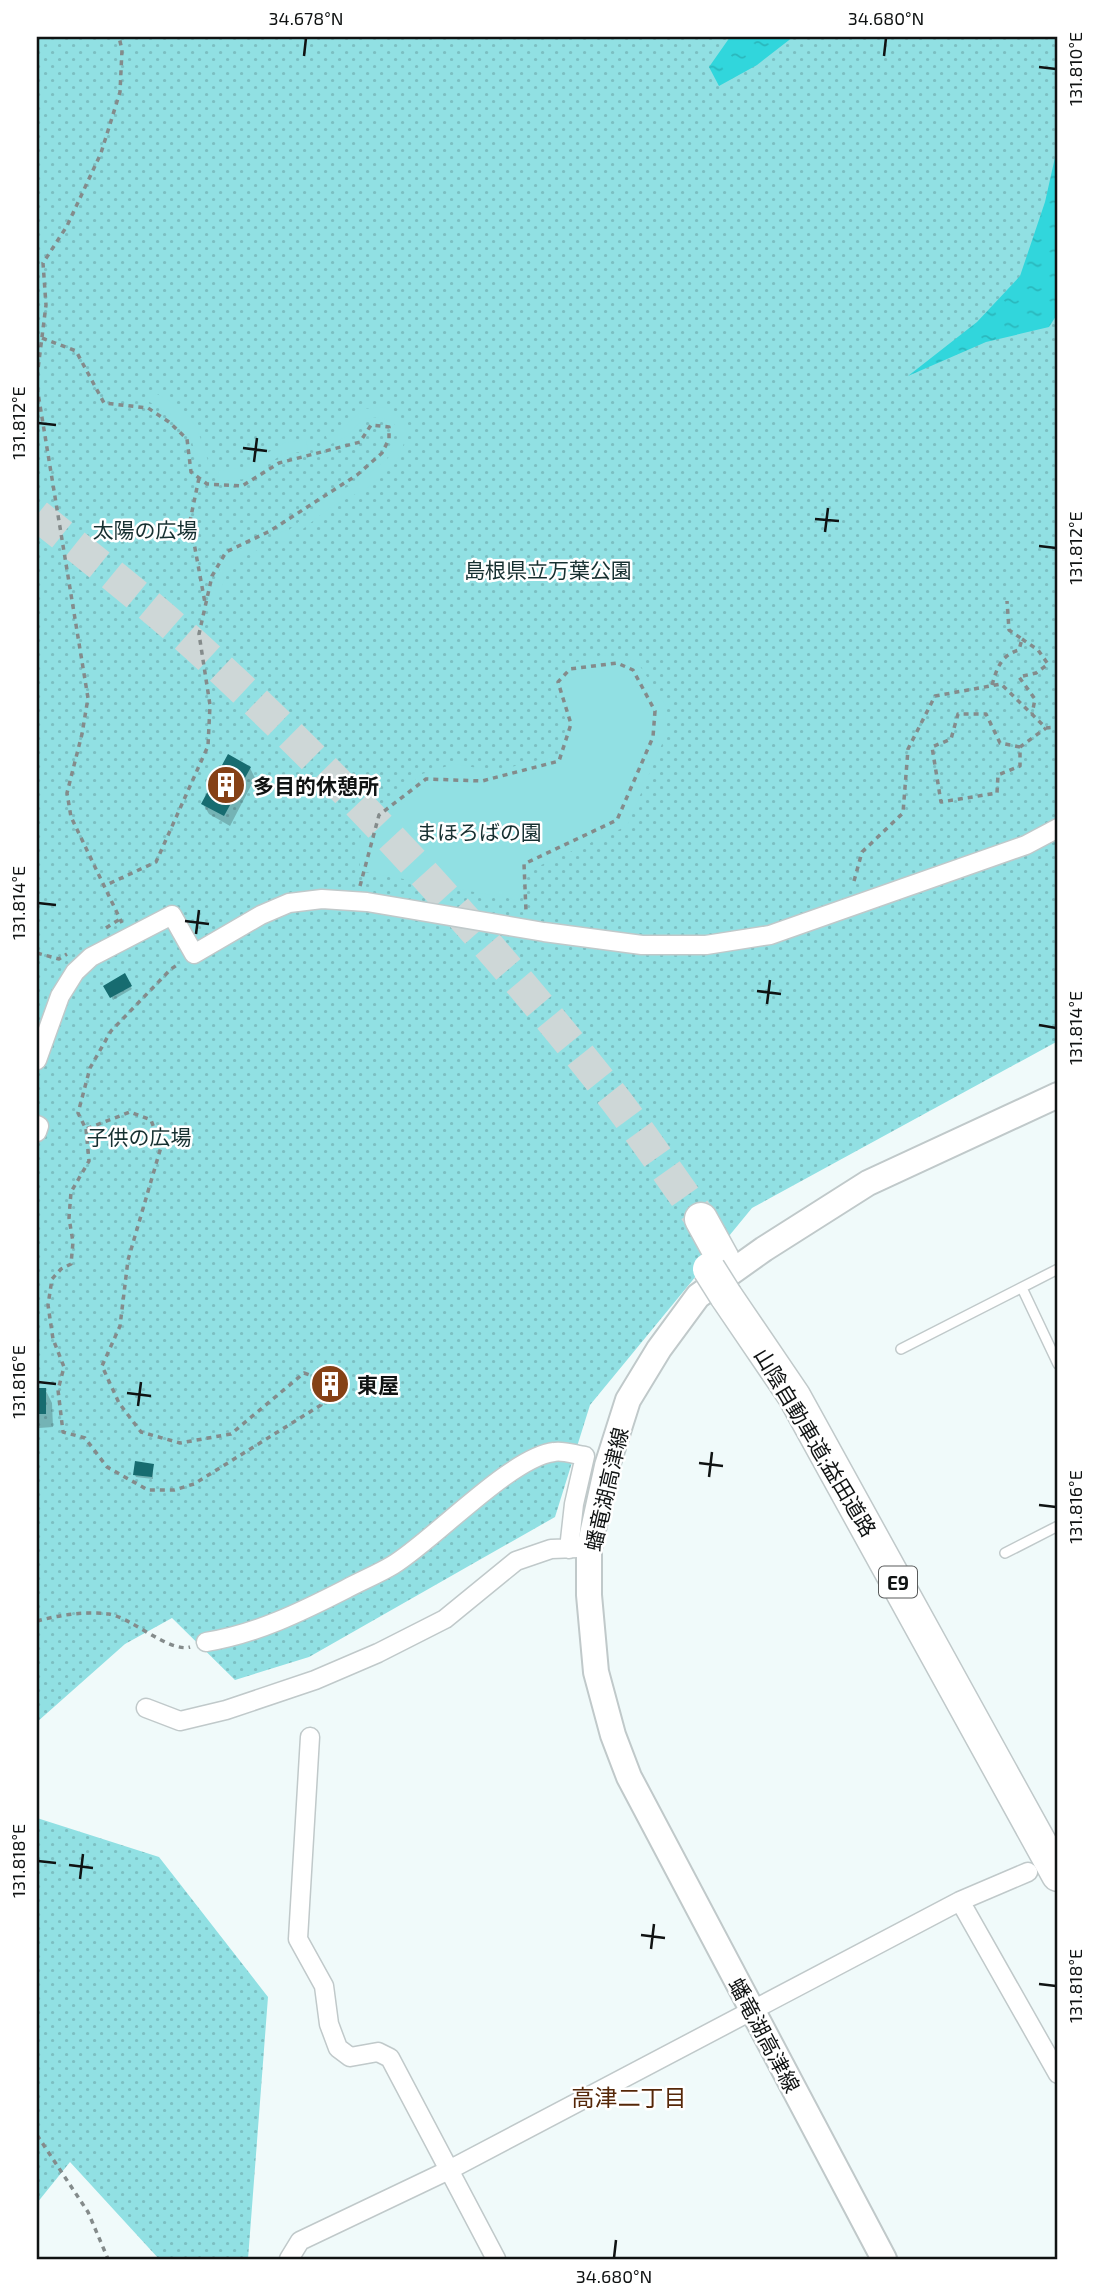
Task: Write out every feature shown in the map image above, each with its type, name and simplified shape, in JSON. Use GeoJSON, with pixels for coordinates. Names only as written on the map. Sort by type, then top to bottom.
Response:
{"type":"FeatureCollection","features":[{"type":"Feature","properties":{"kind":"highway","name":"山陰自動車道;益田道路"},"geometry":{"type":"LineString","coordinates":[[695,1226],[794,1396],[1043,1873]]}},
{"type":"Feature","properties":{"kind":"highway","name":"山陰自動車道;益田道路"},"geometry":{"type":"LineString","coordinates":[[733,1291],[804,1390],[1058,1846]]}},
{"type":"Feature","properties":{"kind":"main road","name":"蟠竜湖高津線"},"geometry":{"type":"LineString","coordinates":[[884,2259],[629,1777],[613,1735],[596,1672],[589,1595],[579,1548],[628,1399],[659,1349],[698,1296],[764,1249],[869,1183],[1058,1095]]}},
{"type":"Feature","properties":{"kind":"street"},"geometry":{"type":"LineString","coordinates":[[37,1060],[60,996],[75,972],[91,957],[172,915],[194,954],[261,915],[289,903],[322,899],[367,902],[544,932],[642,945],[706,945],[770,935],[1026,845],[1058,828]]}},
{"type":"Feature","properties":{"kind":"street"},"geometry":{"type":"LineString","coordinates":[[37,1125],[37,1132]]}},
{"type":"Feature","properties":{"kind":"street"},"geometry":{"type":"LineString","coordinates":[[146,1708],[180,1721],[226,1710],[315,1680],[379,1653],[445,1619],[516,1561],[551,1549],[579,1548],[574,1504],[585,1456],[555,1451],[536,1457],[510,1472],[421,1546],[392,1566],[277,1623],[230,1638],[206,1642]]}},
{"type":"Feature","properties":{"kind":"street"},"geometry":{"type":"LineString","coordinates":[[310,1737],[298,1939],[324,1986],[329,2024],[338,2048],[350,2057],[378,2052],[390,2058],[496,2259]]}},
{"type":"Feature","properties":{"kind":"street"},"geometry":{"type":"LineString","coordinates":[[289,2259],[300,2241],[449,2170],[960,1901],[1043,1873]]}},
{"type":"Feature","properties":{"kind":"street"},"geometry":{"type":"LineString","coordinates":[[960,1901],[1058,2074]]}},
{"type":"Feature","properties":{"kind":"lane"},"geometry":{"type":"LineString","coordinates":[[901,1349],[1058,1269]]}},
{"type":"Feature","properties":{"kind":"lane"},"geometry":{"type":"LineString","coordinates":[[1021,1288],[1058,1364]]}},
{"type":"Feature","properties":{"kind":"lane"},"geometry":{"type":"LineString","coordinates":[[1005,1553],[1058,1526]]}},
{"type":"Feature","properties":{"kind":"path"},"geometry":{"type":"LineString","coordinates":[[37,377],[46,305],[43,263],[67,226],[101,153],[120,92],[122,51],[119,37]]}},
{"type":"Feature","properties":{"kind":"path"},"geometry":{"type":"LineString","coordinates":[[37,326],[43,327]]}},
{"type":"Feature","properties":{"kind":"path"},"geometry":{"type":"LineString","coordinates":[[42,338],[76,351],[104,403],[148,408],[169,422],[187,439],[191,472],[207,484],[242,486],[279,463],[360,442],[371,425],[389,427],[389,439],[382,453],[357,475],[270,531],[226,552],[212,576],[199,634],[210,705],[208,746],[156,862],[104,886]]}},
{"type":"Feature","properties":{"kind":"path"},"geometry":{"type":"LineString","coordinates":[[37,387],[88,698],[67,793],[71,817],[129,936]]}},
{"type":"Feature","properties":{"kind":"path"},"geometry":{"type":"LineString","coordinates":[[199,478],[190,521],[205,606]]}},
{"type":"Feature","properties":{"kind":"path"},"geometry":{"type":"LineString","coordinates":[[1007,601],[1009,630],[1038,650],[1048,664],[1035,673],[1019,677],[1035,699],[1032,714]]}},
{"type":"Feature","properties":{"kind":"path"},"geometry":{"type":"LineString","coordinates":[[992,685],[998,663],[1010,652],[1019,650],[1022,639]]}},
{"type":"Feature","properties":{"kind":"path"},"geometry":{"type":"LineString","coordinates":[[360,886],[379,815],[426,779],[482,781],[559,761],[571,724],[558,682],[570,669],[617,663],[633,670],[655,710],[653,737],[617,820],[524,864],[526,916]]}},
{"type":"Feature","properties":{"kind":"path"},"geometry":{"type":"LineString","coordinates":[[854,881],[862,852],[902,813],[908,749],[935,696],[1000,684],[1046,728]]}},
{"type":"Feature","properties":{"kind":"path"},"geometry":{"type":"LineString","coordinates":[[1020,747],[1020,766],[998,775],[997,793],[940,802],[932,747],[951,739],[958,714],[986,714],[1000,743],[1020,747],[1046,728],[1058,727]]}},
{"type":"Feature","properties":{"kind":"path"},"geometry":{"type":"LineString","coordinates":[[86,1129],[130,1112],[151,1120],[161,1147],[128,1260],[120,1326],[102,1366],[119,1403],[141,1432],[180,1443],[222,1437],[231,1434],[304,1373],[315,1377],[321,1405],[194,1484],[174,1490],[148,1490],[107,1467],[85,1438],[63,1432],[58,1390],[64,1367],[53,1339],[48,1305],[52,1279],[61,1269],[71,1264],[71,1192],[89,1161],[86,1129],[78,1113],[90,1068],[111,1031],[171,969],[194,954]]}},
{"type":"Feature","properties":{"kind":"path"},"geometry":{"type":"LineString","coordinates":[[37,1621],[66,1613],[111,1614],[185,1649],[206,1642]]}},
{"type":"Feature","properties":{"kind":"path"},"geometry":{"type":"LineString","coordinates":[[37,2134],[88,2212],[108,2259]]}},
{"type":"Feature","properties":{"kind":"green space","name":"島根県立万葉公園"},"geometry":{"type":"Polygon","coordinates":[[[37,37],[1058,37],[1058,1041],[752,1208],[590,1405],[555,1517],[309,1657],[235,1680],[172,1618],[125,1644],[37,1722],[37,37]]]}},
{"type":"Feature","properties":{"kind":"green space"},"geometry":{"type":"Polygon","coordinates":[[[151,391],[175,404],[190,418],[200,435],[208,461],[199,464],[190,436],[174,416],[146,400],[151,391]]]}},
{"type":"Feature","properties":{"kind":"green space"},"geometry":{"type":"Polygon","coordinates":[[[385,407],[403,420],[407,436],[396,463],[367,488],[331,507],[290,539],[280,543],[277,533],[289,530],[327,498],[362,479],[388,458],[398,436],[395,425],[381,417],[363,419],[347,436],[329,445],[326,436],[345,427],[362,409],[385,407]]]}},
{"type":"Feature","properties":{"kind":"green space"},"geometry":{"type":"Polygon","coordinates":[[[306,439],[308,451],[283,454],[245,479],[217,482],[219,471],[244,467],[284,443],[306,439]]]}},
{"type":"Feature","properties":{"kind":"green space"},"geometry":{"type":"Polygon","coordinates":[[[258,540],[262,548],[230,569],[216,604],[209,598],[220,568],[230,556],[258,540]]]}},
{"type":"Feature","properties":{"kind":"green space","name":"まほろばの園"},"geometry":{"type":"Polygon","coordinates":[[[602,655],[636,660],[666,706],[665,737],[627,826],[528,871],[518,900],[360,871],[359,847],[363,821],[422,774],[454,764],[495,771],[559,755],[567,723],[551,681],[563,666],[602,655]]]}},
{"type":"Feature","properties":{"kind":"green space"},"geometry":{"type":"Polygon","coordinates":[[[37,1818],[159,1857],[268,1997],[248,2259],[159,2259],[70,2162],[37,2203],[37,1818]]]}},
{"type":"Feature","properties":{"kind":"water"},"geometry":{"type":"Polygon","coordinates":[[[730,37],[793,37],[757,65],[719,86],[709,67],[730,37]]]}},
{"type":"Feature","properties":{"kind":"water"},"geometry":{"type":"Polygon","coordinates":[[[1058,144],[1058,313],[1049,327],[986,342],[908,376],[977,322],[1020,276],[1045,202],[1058,144]]]}},
{"type":"Feature","properties":{"kind":"building","name":"多目的休憩所"},"geometry":{"type":"Polygon","coordinates":[[[228,754],[251,767],[224,816],[201,804],[228,754]]]}},
{"type":"Feature","properties":{"kind":"building"},"geometry":{"type":"Polygon","coordinates":[[[125,973],[132,986],[110,998],[103,986],[125,973]]]}},
{"type":"Feature","properties":{"kind":"building","name":"東屋"},"geometry":{"type":"Polygon","coordinates":[[[336,1374],[341,1388],[323,1394],[319,1379],[336,1374]]]}},
{"type":"Feature","properties":{"kind":"building"},"geometry":{"type":"Polygon","coordinates":[[[37,1388],[46,1388],[46,1414],[37,1414],[37,1388]]]}},
{"type":"Feature","properties":{"kind":"building"},"geometry":{"type":"Polygon","coordinates":[[[135,1461],[154,1464],[152,1477],[133,1475],[135,1461]]]}},
{"type":"Feature","properties":{"kind":"tunnel"},"geometry":{"type":"LineString","coordinates":[[37,515],[202,651],[378,825],[475,931],[569,1042],[625,1113],[701,1219]]}},
{"type":"Feature","properties":{"kind":"place","name":"多目的休憩所"},"geometry":{"type":"Point","coordinates":[226,785]}},
{"type":"Feature","properties":{"kind":"place","name":"東屋"},"geometry":{"type":"Point","coordinates":[330,1384]}},
{"type":"Feature","properties":{"kind":"district","name":"高津二丁目"},"geometry":{"type":"Point","coordinates":[629,2097]}},
{"type":"Feature","properties":{"kind":"park label","name":"太陽の広場"},"geometry":{"type":"Point","coordinates":[145,529]}},
{"type":"Feature","properties":{"kind":"park label","name":"子供の広場"},"geometry":{"type":"Point","coordinates":[139,1136]}}]}
